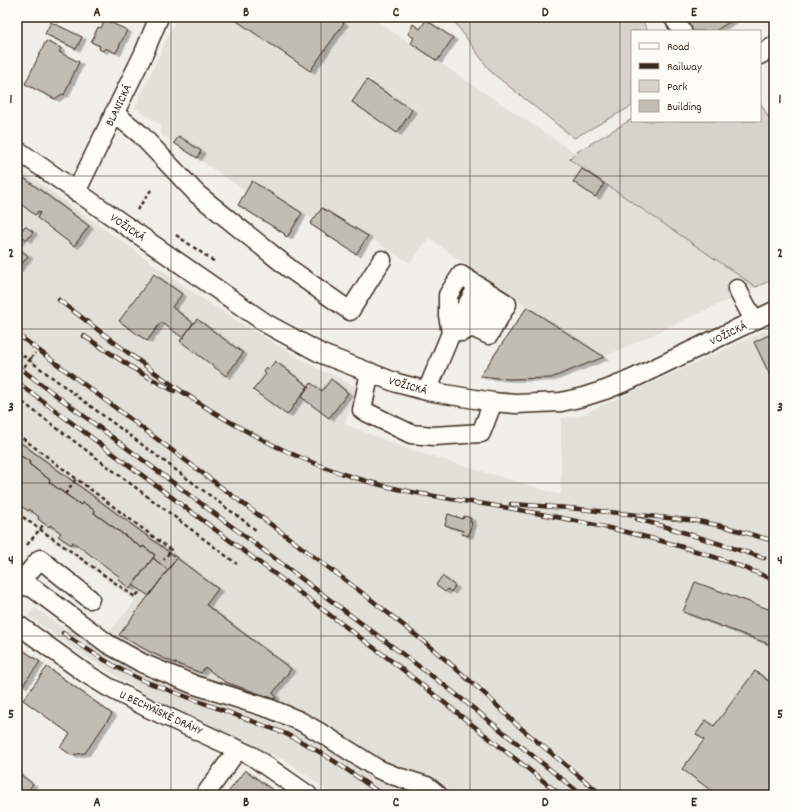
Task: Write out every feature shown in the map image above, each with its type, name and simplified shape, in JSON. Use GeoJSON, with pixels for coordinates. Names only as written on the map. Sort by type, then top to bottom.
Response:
{"type":"FeatureCollection","features":[{"type":"Feature","properties":{"kind":"street","name":"BLANICKÁ"},"geometry":{"type":"LineString","coordinates":[[76,192],[144,53],[159,17]]}},
{"type":"Feature","properties":{"kind":"street"},"geometry":{"type":"LineString","coordinates":[[673,17],[681,30]]}},
{"type":"Feature","properties":{"kind":"street"},"geometry":{"type":"LineString","coordinates":[[761,54],[774,46]]}},
{"type":"Feature","properties":{"kind":"street"},"geometry":{"type":"LineString","coordinates":[[114,113],[140,134],[197,194],[290,269],[350,311],[382,260]]}},
{"type":"Feature","properties":{"kind":"street","name":"VOŽICKÁ"},"geometry":{"type":"LineString","coordinates":[[17,150],[267,324],[322,354],[397,383],[427,391],[492,402],[516,404],[560,402],[602,391],[632,380],[774,311]]}},
{"type":"Feature","properties":{"kind":"street"},"geometry":{"type":"LineString","coordinates":[[427,391],[449,337],[448,295],[461,275],[485,291],[472,327],[449,337]]}},
{"type":"Feature","properties":{"kind":"street"},"geometry":{"type":"LineString","coordinates":[[737,289],[754,320]]}},
{"type":"Feature","properties":{"kind":"street"},"geometry":{"type":"LineString","coordinates":[[370,372],[362,410],[411,434],[434,436],[481,433],[492,402]]}},
{"type":"Feature","properties":{"kind":"street"},"geometry":{"type":"LineString","coordinates":[[90,599],[40,559],[18,584],[32,588],[108,644],[142,663],[195,685],[271,709],[326,736],[378,769],[427,786],[438,795]]}},
{"type":"Feature","properties":{"kind":"street","name":"U BECHYŇSKÉ DRÁHY"},"geometry":{"type":"LineString","coordinates":[[17,624],[74,665],[108,687],[148,708],[238,749],[265,764],[308,795]]}},
{"type":"Feature","properties":{"kind":"street"},"geometry":{"type":"LineString","coordinates":[[204,795],[238,749]]}},
{"type":"Feature","properties":{"kind":"path"},"geometry":{"type":"LineString","coordinates":[[137,210],[151,190]]}},
{"type":"Feature","properties":{"kind":"path"},"geometry":{"type":"LineString","coordinates":[[176,235],[215,262]]}},
{"type":"Feature","properties":{"kind":"path"},"geometry":{"type":"LineString","coordinates":[[17,351],[256,530]]}},
{"type":"Feature","properties":{"kind":"path"},"geometry":{"type":"LineString","coordinates":[[24,367],[35,353]]}},
{"type":"Feature","properties":{"kind":"path"},"geometry":{"type":"LineString","coordinates":[[30,359],[33,362]]}},
{"type":"Feature","properties":{"kind":"path"},"geometry":{"type":"LineString","coordinates":[[17,398],[237,564]]}},
{"type":"Feature","properties":{"kind":"path"},"geometry":{"type":"LineString","coordinates":[[17,434],[171,550],[164,560]]}},
{"type":"Feature","properties":{"kind":"path"},"geometry":{"type":"LineString","coordinates":[[65,494],[76,478]]}},
{"type":"Feature","properties":{"kind":"path"},"geometry":{"type":"LineString","coordinates":[[17,513],[135,597],[141,590]]}},
{"type":"Feature","properties":{"kind":"shaded area"},"geometry":{"type":"Polygon","coordinates":[[[177,17],[371,17],[575,153],[569,159],[756,287],[604,357],[546,320],[429,238],[410,263],[322,208],[313,219],[252,181],[246,191],[162,135],[161,125],[135,108],[177,17]]]}},
{"type":"Feature","properties":{"kind":"shaded area"},"geometry":{"type":"Polygon","coordinates":[[[17,167],[207,302],[316,368],[356,386],[345,424],[405,448],[561,495],[561,418],[579,416],[774,327],[774,795],[333,795],[287,761],[186,719],[88,658],[28,616],[35,608],[64,629],[68,624],[99,645],[135,601],[17,514],[17,167]]]}},
{"type":"Feature","properties":{"kind":"green space"},"geometry":{"type":"Polygon","coordinates":[[[451,17],[640,17],[647,30],[631,30],[631,107],[574,138],[491,72],[451,17]]]}},
{"type":"Feature","properties":{"kind":"green space"},"geometry":{"type":"Polygon","coordinates":[[[761,104],[774,127],[774,279],[756,287],[569,159],[575,153],[631,120],[631,122],[761,122],[761,104]]]}},
{"type":"Feature","properties":{"kind":"building"},"geometry":{"type":"Polygon","coordinates":[[[231,17],[335,17],[344,23],[310,71],[231,17]]]}},
{"type":"Feature","properties":{"kind":"building"},"geometry":{"type":"Polygon","coordinates":[[[684,17],[738,17],[717,30],[692,30],[684,17]]]}},
{"type":"Feature","properties":{"kind":"building"},"geometry":{"type":"Polygon","coordinates":[[[105,20],[127,30],[116,53],[105,48],[103,51],[99,49],[100,46],[91,42],[98,27],[101,28],[105,20]]]}},
{"type":"Feature","properties":{"kind":"building"},"geometry":{"type":"Polygon","coordinates":[[[426,20],[453,38],[437,61],[411,43],[414,38],[408,34],[413,24],[420,29],[426,20]]]}},
{"type":"Feature","properties":{"kind":"building"},"geometry":{"type":"Polygon","coordinates":[[[51,22],[82,37],[76,49],[45,34],[51,22]]]}},
{"type":"Feature","properties":{"kind":"building"},"geometry":{"type":"Polygon","coordinates":[[[46,41],[61,48],[59,52],[79,62],[64,95],[62,94],[55,99],[25,84],[46,41]]]}},
{"type":"Feature","properties":{"kind":"building"},"geometry":{"type":"Polygon","coordinates":[[[367,80],[412,110],[397,133],[352,102],[367,80]]]}},
{"type":"Feature","properties":{"kind":"building"},"geometry":{"type":"Polygon","coordinates":[[[179,136],[201,151],[197,158],[174,143],[179,136]]]}},
{"type":"Feature","properties":{"kind":"building"},"geometry":{"type":"Polygon","coordinates":[[[582,169],[604,184],[595,197],[573,182],[582,169]]]}},
{"type":"Feature","properties":{"kind":"building"},"geometry":{"type":"Polygon","coordinates":[[[17,173],[89,226],[74,246],[37,218],[40,213],[38,211],[35,215],[17,201],[17,173]]]}},
{"type":"Feature","properties":{"kind":"building"},"geometry":{"type":"Polygon","coordinates":[[[252,181],[302,213],[287,237],[284,235],[285,234],[238,205],[252,181]]]}},
{"type":"Feature","properties":{"kind":"building"},"geometry":{"type":"Polygon","coordinates":[[[322,208],[368,236],[356,254],[310,224],[322,208]]]}},
{"type":"Feature","properties":{"kind":"building"},"geometry":{"type":"Polygon","coordinates":[[[25,226],[33,232],[27,240],[23,237],[17,244],[17,233],[19,234],[25,226]]]}},
{"type":"Feature","properties":{"kind":"building"},"geometry":{"type":"Polygon","coordinates":[[[17,247],[28,256],[17,270],[17,247]]]}},
{"type":"Feature","properties":{"kind":"building"},"geometry":{"type":"Polygon","coordinates":[[[154,274],[182,294],[172,307],[193,323],[183,338],[161,322],[147,341],[119,321],[154,274]]]}},
{"type":"Feature","properties":{"kind":"building"},"geometry":{"type":"Polygon","coordinates":[[[527,307],[604,357],[551,378],[508,379],[480,376],[527,307]]]}},
{"type":"Feature","properties":{"kind":"building"},"geometry":{"type":"Polygon","coordinates":[[[197,319],[243,353],[226,376],[180,341],[197,319]]]}},
{"type":"Feature","properties":{"kind":"building"},"geometry":{"type":"Polygon","coordinates":[[[769,335],[774,345],[774,384],[754,342],[769,335]]]}},
{"type":"Feature","properties":{"kind":"building"},"geometry":{"type":"Polygon","coordinates":[[[275,361],[308,386],[287,415],[253,390],[266,374],[263,371],[266,367],[269,369],[275,361]]]}},
{"type":"Feature","properties":{"kind":"building"},"geometry":{"type":"Polygon","coordinates":[[[331,379],[348,393],[329,418],[301,397],[311,383],[322,391],[331,379]]]}},
{"type":"Feature","properties":{"kind":"building"},"geometry":{"type":"Polygon","coordinates":[[[17,440],[177,558],[168,570],[153,558],[155,555],[143,546],[142,548],[94,513],[95,511],[83,502],[81,505],[49,482],[50,480],[29,464],[30,462],[18,454],[17,455],[17,440]]]}},
{"type":"Feature","properties":{"kind":"building"},"geometry":{"type":"Polygon","coordinates":[[[18,454],[30,462],[29,464],[65,494],[81,505],[83,502],[95,511],[94,513],[142,548],[143,546],[155,555],[130,589],[118,579],[120,577],[73,542],[71,545],[58,536],[61,533],[38,519],[39,517],[29,509],[28,511],[17,503],[18,454]]]}},
{"type":"Feature","properties":{"kind":"building"},"geometry":{"type":"Polygon","coordinates":[[[448,514],[463,519],[464,516],[471,518],[470,522],[472,523],[468,536],[462,534],[463,531],[445,525],[448,514]]]}},
{"type":"Feature","properties":{"kind":"building"},"geometry":{"type":"Polygon","coordinates":[[[153,558],[168,570],[149,596],[133,585],[153,558]]]}},
{"type":"Feature","properties":{"kind":"building"},"geometry":{"type":"Polygon","coordinates":[[[177,558],[218,589],[206,605],[291,669],[273,693],[276,697],[275,699],[225,682],[205,667],[201,673],[172,662],[119,635],[177,558]]]}},
{"type":"Feature","properties":{"kind":"building"},"geometry":{"type":"Polygon","coordinates":[[[442,576],[455,586],[451,592],[448,589],[445,592],[436,585],[442,576]]]}},
{"type":"Feature","properties":{"kind":"building"},"geometry":{"type":"Polygon","coordinates":[[[695,582],[774,611],[774,646],[683,612],[695,582]]]}},
{"type":"Feature","properties":{"kind":"building"},"geometry":{"type":"Polygon","coordinates":[[[17,646],[40,662],[23,685],[17,681],[17,646]]]}},
{"type":"Feature","properties":{"kind":"building"},"geometry":{"type":"Polygon","coordinates":[[[47,667],[112,714],[85,753],[71,755],[60,747],[70,734],[23,700],[47,667]]]}},
{"type":"Feature","properties":{"kind":"building"},"geometry":{"type":"Polygon","coordinates":[[[755,671],[774,685],[774,795],[717,795],[682,769],[704,740],[696,734],[706,720],[714,726],[755,671]]]}},
{"type":"Feature","properties":{"kind":"building"},"geometry":{"type":"Polygon","coordinates":[[[245,770],[279,795],[226,795],[245,770]]]}},
{"type":"Feature","properties":{"kind":"building"},"geometry":{"type":"Polygon","coordinates":[[[17,772],[33,784],[25,795],[17,795],[17,772]]]}},
{"type":"Feature","properties":{"kind":"railway"},"geometry":{"type":"LineString","coordinates":[[59,300],[140,362],[203,406],[256,436],[322,466],[375,484],[434,496],[547,515],[646,537],[711,556],[774,580]]}},
{"type":"Feature","properties":{"kind":"railway"},"geometry":{"type":"LineString","coordinates":[[17,334],[369,598],[432,648],[484,693],[516,724],[602,795]]}},
{"type":"Feature","properties":{"kind":"railway"},"geometry":{"type":"LineString","coordinates":[[84,336],[139,372],[174,391]]}},
{"type":"Feature","properties":{"kind":"railway"},"geometry":{"type":"LineString","coordinates":[[17,366],[448,688],[582,795]]}},
{"type":"Feature","properties":{"kind":"railway"},"geometry":{"type":"LineString","coordinates":[[17,382],[393,662],[561,795]]}},
{"type":"Feature","properties":{"kind":"railway"},"geometry":{"type":"LineString","coordinates":[[511,504],[569,508],[698,521],[726,527],[774,541]]}},
{"type":"Feature","properties":{"kind":"railway"},"geometry":{"type":"LineString","coordinates":[[637,519],[764,558]]}},
{"type":"Feature","properties":{"kind":"railway"},"geometry":{"type":"LineString","coordinates":[[63,633],[102,659],[144,681],[284,733],[310,746],[382,795]]}}]}
